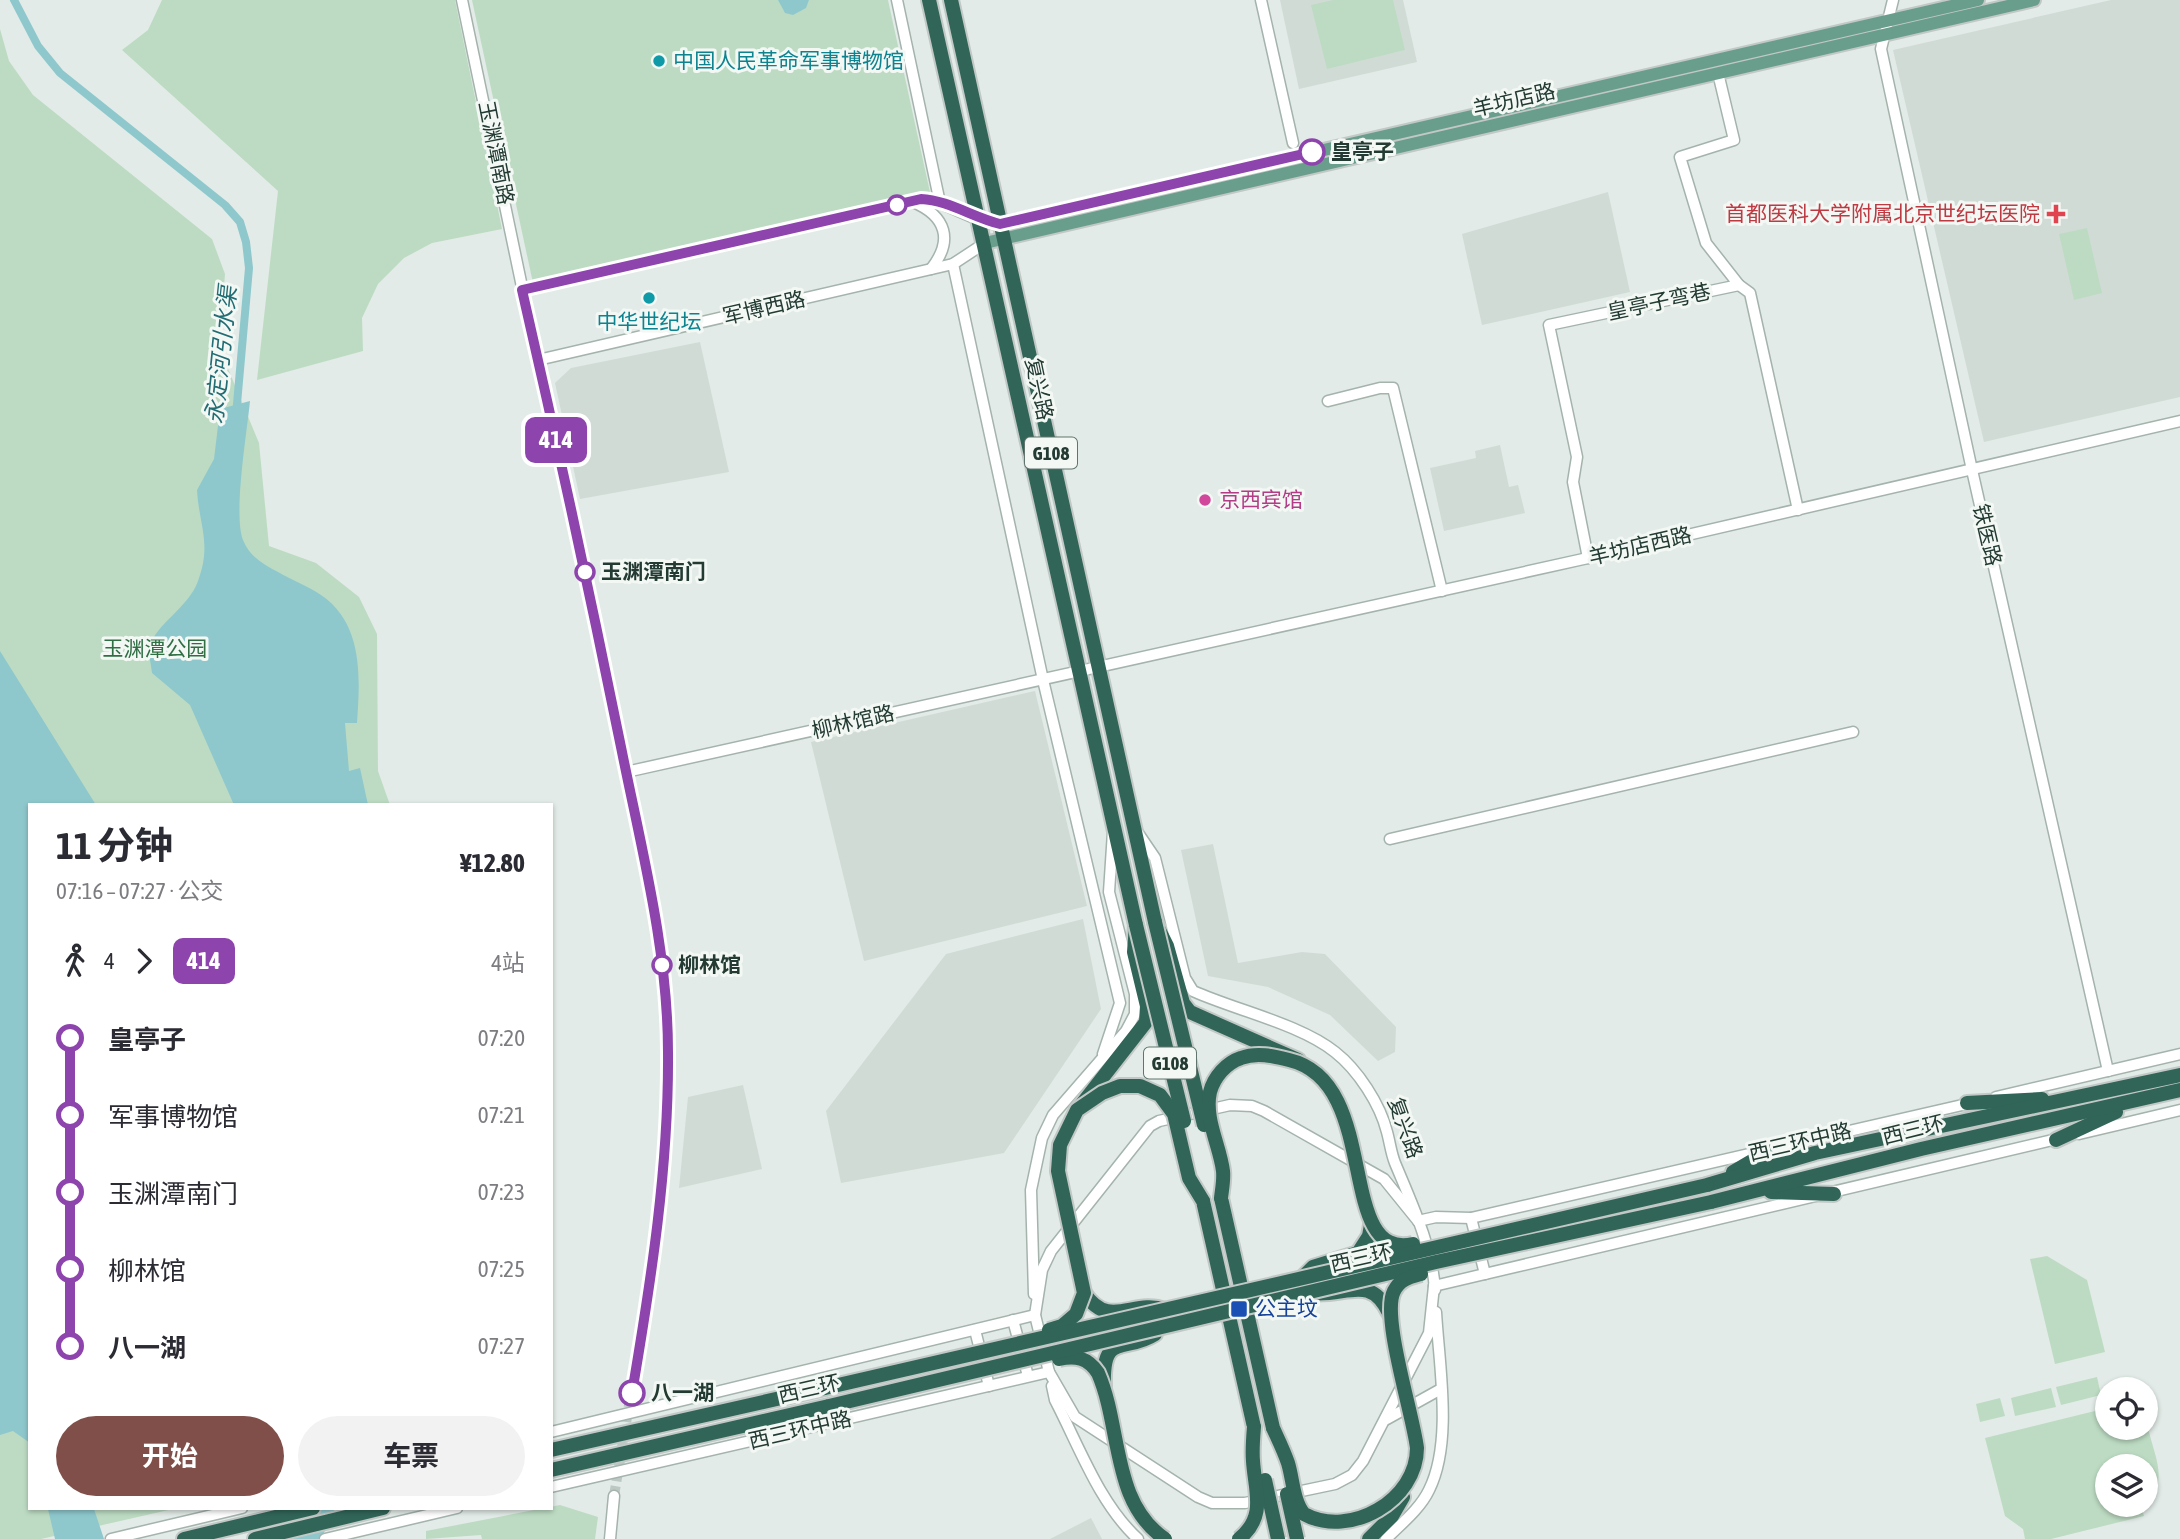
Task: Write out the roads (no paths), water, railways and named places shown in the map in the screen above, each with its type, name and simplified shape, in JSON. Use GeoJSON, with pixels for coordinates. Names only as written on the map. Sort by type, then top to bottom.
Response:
{"type":"FeatureCollection","features":[{"type":"Feature","properties":{"kind":"highway","name":"复兴路"},"geometry":{"type":"LineString","coordinates":[[929,0],[1113,828],[1203,1201],[1278,1539]]}},
{"type":"Feature","properties":{"kind":"highway","name":"复兴路"},"geometry":{"type":"LineString","coordinates":[[951,0],[1155,922],[1222,1198],[1297,1539]]}},
{"type":"Feature","properties":{"kind":"highway"},"geometry":{"type":"LineString","coordinates":[[1155,922],[1167,946],[1183,1003],[1190,1012],[1302,1063],[1325,1081],[1340,1104],[1371,1225],[1382,1239],[1395,1246],[1417,1243],[1434,1247]]}},
{"type":"Feature","properties":{"kind":"highway"},"geometry":{"type":"LineString","coordinates":[[1104,1387],[1107,1357],[1116,1345],[1150,1337],[1167,1317],[1152,1305],[1108,1313],[1090,1302],[1084,1293],[1057,1163],[1063,1134],[1077,1110],[1146,1023],[1147,1006],[1134,951],[1136,925]]}},
{"type":"Feature","properties":{"kind":"highway"},"geometry":{"type":"LineString","coordinates":[[1222,1198],[1223,1171],[1209,1103],[1214,1082],[1233,1062],[1250,1056],[1273,1056],[1302,1063]]}},
{"type":"Feature","properties":{"kind":"highway","name":"西三环"},"geometry":{"type":"LineString","coordinates":[[553,1450],[1021,1344],[1167,1317],[1304,1285],[1434,1247],[1710,1185],[1815,1153],[2180,1075]]}},
{"type":"Feature","properties":{"kind":"highway"},"geometry":{"type":"LineString","coordinates":[[1077,1110],[1102,1093],[1120,1086],[1140,1086],[1160,1095],[1174,1114],[1189,1178],[1203,1201]]}},
{"type":"Feature","properties":{"kind":"highway","name":"西三环"},"geometry":{"type":"LineString","coordinates":[[1304,1285],[1436,1262],[1711,1202],[1921,1149],[2180,1090]]}},
{"type":"Feature","properties":{"kind":"highway"},"geometry":{"type":"LineString","coordinates":[[1967,1103],[2082,1097]]}},
{"type":"Feature","properties":{"kind":"highway"},"geometry":{"type":"LineString","coordinates":[[2056,1140],[2142,1099]]}},
{"type":"Feature","properties":{"kind":"highway"},"geometry":{"type":"LineString","coordinates":[[1710,1185],[1774,1148]]}},
{"type":"Feature","properties":{"kind":"highway"},"geometry":{"type":"LineString","coordinates":[[1756,1191],[1834,1194]]}},
{"type":"Feature","properties":{"kind":"highway"},"geometry":{"type":"LineString","coordinates":[[1369,1539],[1392,1516],[1416,1468],[1417,1448],[1389,1313],[1379,1295],[1368,1289],[1330,1295],[1304,1285],[1313,1267],[1358,1254],[1369,1236],[1371,1225]]}},
{"type":"Feature","properties":{"kind":"highway"},"geometry":{"type":"LineString","coordinates":[[1389,1313],[1391,1298],[1401,1281],[1423,1273],[1436,1262]]}},
{"type":"Feature","properties":{"kind":"highway"},"geometry":{"type":"LineString","coordinates":[[1021,1344],[1030,1335],[1067,1322],[1076,1314],[1084,1293]]}},
{"type":"Feature","properties":{"kind":"highway","name":"西三环"},"geometry":{"type":"LineString","coordinates":[[553,1470],[1025,1359],[1167,1317]]}},
{"type":"Feature","properties":{"kind":"highway"},"geometry":{"type":"LineString","coordinates":[[1025,1359],[1040,1363],[1077,1356],[1094,1367],[1104,1387],[1130,1498],[1141,1517],[1165,1539]]}},
{"type":"Feature","properties":{"kind":"highway"},"geometry":{"type":"LineString","coordinates":[[1239,1539],[1251,1527],[1259,1505],[1253,1462],[1254,1427]]}},
{"type":"Feature","properties":{"kind":"highway"},"geometry":{"type":"LineString","coordinates":[[1273,1428],[1287,1462],[1301,1511],[1321,1527],[1339,1532],[1361,1529],[1381,1517],[1403,1497]]}},
{"type":"Feature","properties":{"kind":"highway"},"geometry":{"type":"LineString","coordinates":[[553,1444],[587,1442]]}},
{"type":"Feature","properties":{"kind":"highway"},"geometry":{"type":"LineString","coordinates":[[553,1479],[589,1462]]}},
{"type":"Feature","properties":{"kind":"highway"},"geometry":{"type":"LineString","coordinates":[[184,1539],[305,1510]]}},
{"type":"Feature","properties":{"kind":"highway"},"geometry":{"type":"LineString","coordinates":[[255,1539],[375,1510]]}},
{"type":"Feature","properties":{"kind":"main road","name":"羊坊店路"},"geometry":{"type":"LineString","coordinates":[[979,220],[1002,231],[1718,73],[1978,0]]}},
{"type":"Feature","properties":{"kind":"main road","name":"羊坊店路"},"geometry":{"type":"LineString","coordinates":[[1002,231],[1888,27],[2034,0]]}},
{"type":"Feature","properties":{"kind":"main road"},"geometry":{"type":"LineString","coordinates":[[985,243],[1002,231]]}},
{"type":"Feature","properties":{"kind":"street","name":"玉渊潭南路"},"geometry":{"type":"LineString","coordinates":[[462,0],[526,306]]}},
{"type":"Feature","properties":{"kind":"street"},"geometry":{"type":"LineString","coordinates":[[897,0],[940,202]]}},
{"type":"Feature","properties":{"kind":"street"},"geometry":{"type":"LineString","coordinates":[[1261,0],[1293,143]]}},
{"type":"Feature","properties":{"kind":"street","name":"铁医路"},"geometry":{"type":"LineString","coordinates":[[1893,0],[1881,49],[1972,470],[2108,1070]]}},
{"type":"Feature","properties":{"kind":"street","name":"皇亭子弯巷"},"geometry":{"type":"LineString","coordinates":[[1588,558],[1573,482],[1577,457],[1549,325],[1739,285],[1706,243],[1681,156],[1734,140],[1718,73]]}},
{"type":"Feature","properties":{"kind":"street"},"geometry":{"type":"LineString","coordinates":[[522,290],[912,201],[926,199],[940,202],[979,220]]}},
{"type":"Feature","properties":{"kind":"street"},"geometry":{"type":"LineString","coordinates":[[912,201],[928,208],[942,227],[943,250],[930,270]]}},
{"type":"Feature","properties":{"kind":"street","name":"军博西路"},"geometry":{"type":"LineString","coordinates":[[538,360],[953,264],[985,243]]}},
{"type":"Feature","properties":{"kind":"street","name":"复兴路"},"geometry":{"type":"LineString","coordinates":[[953,264],[1043,680],[1120,1003],[1103,1054]]}},
{"type":"Feature","properties":{"kind":"street"},"geometry":{"type":"LineString","coordinates":[[1739,285],[1750,293],[1798,510]]}},
{"type":"Feature","properties":{"kind":"street"},"geometry":{"type":"LineString","coordinates":[[535,345],[657,929],[668,1052],[667,1112],[652,1277],[631,1399]]}},
{"type":"Feature","properties":{"kind":"street"},"geometry":{"type":"LineString","coordinates":[[1328,401],[1380,388],[1393,388],[1442,591]]}},
{"type":"Feature","properties":{"kind":"street","name":"羊坊店西路"},"geometry":{"type":"LineString","coordinates":[[1079,671],[1588,558],[2180,421]]}},
{"type":"Feature","properties":{"kind":"street","name":"柳林馆路"},"geometry":{"type":"LineString","coordinates":[[626,772],[1079,671]]}},
{"type":"Feature","properties":{"kind":"street"},"geometry":{"type":"LineString","coordinates":[[1390,839],[1853,732]]}},
{"type":"Feature","properties":{"kind":"street","name":"复兴路"},"geometry":{"type":"LineString","coordinates":[[1134,827],[1155,858],[1185,978],[1193,991],[1317,1040],[1336,1052],[1352,1069],[1384,1124],[1390,1150],[1430,1256],[1442,1437],[1436,1475],[1418,1506],[1386,1539]]}},
{"type":"Feature","properties":{"kind":"street","name":"复兴路"},"geometry":{"type":"LineString","coordinates":[[1035,1315],[1031,1212],[1034,1164],[1053,1115],[1132,1022],[1136,1005],[1109,892],[1113,828]]}},
{"type":"Feature","properties":{"kind":"street","name":"西三环中路"},"geometry":{"type":"LineString","coordinates":[[1418,1221],[1436,1217],[1471,1218],[2180,1054]]}},
{"type":"Feature","properties":{"kind":"street"},"geometry":{"type":"LineString","coordinates":[[1138,1539],[1119,1519],[1055,1400],[1035,1315],[1042,1270],[1048,1256],[1138,1138],[1159,1121],[1230,1105],[1258,1108],[1384,1178],[1418,1221]]}},
{"type":"Feature","properties":{"kind":"street"},"geometry":{"type":"LineString","coordinates":[[1049,1372],[1068,1407],[1085,1426],[1198,1497],[1212,1503],[1245,1503],[1345,1480],[1358,1469],[1429,1333],[1434,1286],[1834,1194],[2180,1110]]}},
{"type":"Feature","properties":{"kind":"street"},"geometry":{"type":"LineString","coordinates":[[1471,1218],[1485,1274]]}},
{"type":"Feature","properties":{"kind":"street"},"geometry":{"type":"LineString","coordinates":[[553,1432],[1035,1315]]}},
{"type":"Feature","properties":{"kind":"street"},"geometry":{"type":"LineString","coordinates":[[1013,1321],[1028,1376]]}},
{"type":"Feature","properties":{"kind":"street"},"geometry":{"type":"LineString","coordinates":[[975,1330],[989,1385]]}},
{"type":"Feature","properties":{"kind":"street","name":"西三环中路"},"geometry":{"type":"LineString","coordinates":[[553,1487],[1049,1372]]}},
{"type":"Feature","properties":{"kind":"street"},"geometry":{"type":"LineString","coordinates":[[1384,1421],[1440,1389]]}},
{"type":"Feature","properties":{"kind":"street"},"geometry":{"type":"LineString","coordinates":[[610,1539],[614,1496]]}},
{"type":"Feature","properties":{"kind":"street"},"geometry":{"type":"LineString","coordinates":[[111,1539],[234,1510]]}},
{"type":"Feature","properties":{"kind":"street"},"geometry":{"type":"LineString","coordinates":[[325,1539],[449,1510]]}},
{"type":"Feature","properties":{"kind":"water"},"geometry":{"type":"Polygon","coordinates":[[[778,0],[809,0],[806,8],[793,15],[785,13],[778,0]]]}},
{"type":"Feature","properties":{"kind":"water"},"geometry":{"type":"Polygon","coordinates":[[[250,401],[239,512],[243,540],[249,551],[272,569],[321,595],[335,607],[352,637],[359,689],[357,723],[345,723],[349,771],[360,768],[368,803],[233,803],[190,705],[152,673],[149,652],[153,638],[194,590],[202,568],[204,545],[197,490],[214,459],[220,409],[250,401]]]}},
{"type":"Feature","properties":{"kind":"water"},"geometry":{"type":"Polygon","coordinates":[[[0,651],[95,803],[28,803],[28,1442],[13,1431],[0,1435],[0,651]]]}},
{"type":"Feature","properties":{"kind":"water"},"geometry":{"type":"Polygon","coordinates":[[[48,1510],[94,1510],[104,1539],[55,1539],[48,1510]]]}},
{"type":"Feature","properties":{"kind":"water"},"geometry":{"type":"Polygon","coordinates":[[[269,1510],[335,1510],[321,1539],[253,1539],[269,1510]]]}},
{"type":"Feature","properties":{"kind":"waterway","name":"永定河引水渠"},"geometry":{"type":"LineString","coordinates":[[14,0],[38,46],[60,73],[225,205],[240,222],[249,268],[236,415]]}},
{"type":"Feature","properties":{"kind":"tunnel"},"geometry":{"type":"LineString","coordinates":[[526,306],[535,345]]}},
{"type":"Feature","properties":{"kind":"tunnel"},"geometry":{"type":"LineString","coordinates":[[614,1496],[630,1399]]}},
{"type":"Feature","properties":{"kind":"place","name":"中国人民革命军事博物馆"},"geometry":{"type":"Point","coordinates":[659,61]}},
{"type":"Feature","properties":{"kind":"place","name":"皇亭子"},"geometry":{"type":"Point","coordinates":[1312,152]}},
{"type":"Feature","properties":{"kind":"place","name":"首都医科大学附属北京世纪坛医院"},"geometry":{"type":"Point","coordinates":[2056,214]}},
{"type":"Feature","properties":{"kind":"place","name":"中华世纪坛"},"geometry":{"type":"Point","coordinates":[649,298]}},
{"type":"Feature","properties":{"kind":"place","name":"京西宾馆"},"geometry":{"type":"Point","coordinates":[1205,500]}},
{"type":"Feature","properties":{"kind":"place","name":"玉渊潭南门"},"geometry":{"type":"Point","coordinates":[585,572]}},
{"type":"Feature","properties":{"kind":"place","name":"柳林馆"},"geometry":{"type":"Point","coordinates":[662,965]}},
{"type":"Feature","properties":{"kind":"place","name":"公主坟"},"geometry":{"type":"Point","coordinates":[1239,1309]}},
{"type":"Feature","properties":{"kind":"place","name":"八一湖"},"geometry":{"type":"Point","coordinates":[632,1393]}},
{"type":"Feature","properties":{"kind":"park label","name":"玉渊潭公园"},"geometry":{"type":"Point","coordinates":[155,649]}}]}
